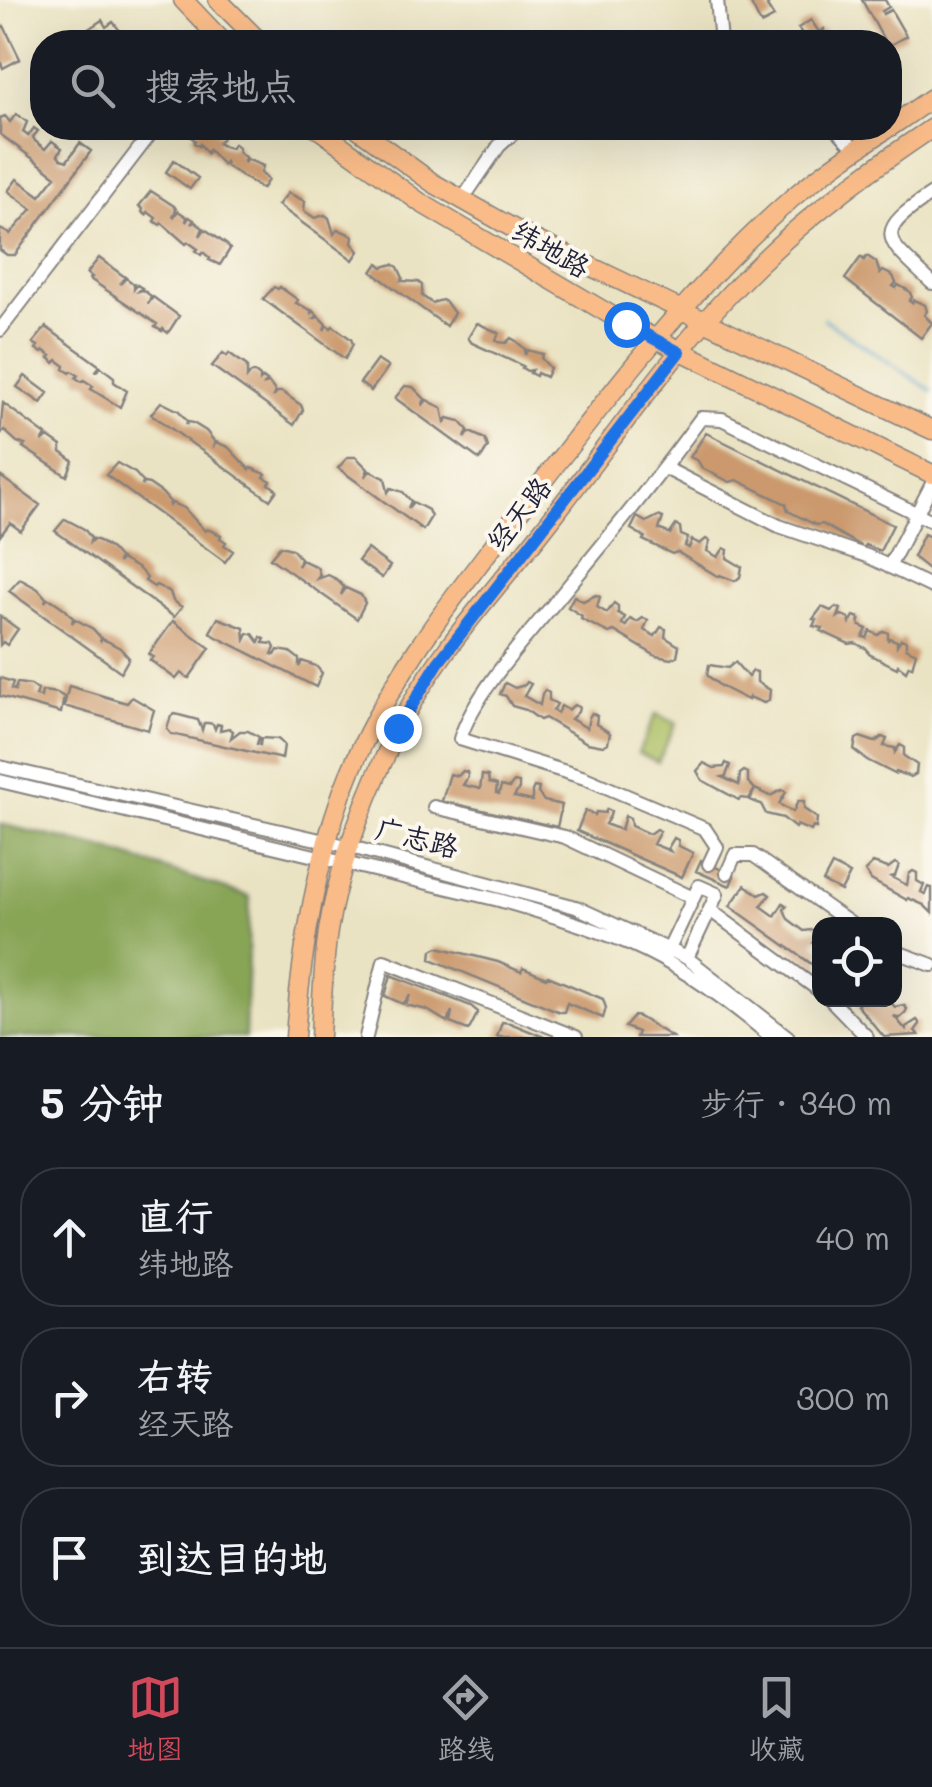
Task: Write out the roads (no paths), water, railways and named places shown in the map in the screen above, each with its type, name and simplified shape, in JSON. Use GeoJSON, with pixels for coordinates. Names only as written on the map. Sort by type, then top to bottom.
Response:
{"type":"FeatureCollection","features":[{"type":"Feature","properties":{"kind":"main road"},"geometry":{"type":"LineString","coordinates":[[183,0],[211,30]]}},
{"type":"Feature","properties":{"kind":"main road"},"geometry":{"type":"LineString","coordinates":[[218,0],[248,30]]}},
{"type":"Feature","properties":{"kind":"main road","name":"经天路"},"geometry":{"type":"LineString","coordinates":[[902,118],[932,98]]}},
{"type":"Feature","properties":{"kind":"main road","name":"经天路"},"geometry":{"type":"LineString","coordinates":[[320,1037],[328,930],[348,855],[398,728],[438,663],[706,321],[759,264],[820,209],[932,128]]}},
{"type":"Feature","properties":{"kind":"main road","name":"纬地路"},"geometry":{"type":"LineString","coordinates":[[332,140],[420,203],[679,352],[932,474]]}},
{"type":"Feature","properties":{"kind":"main road","name":"纬地路"},"geometry":{"type":"LineString","coordinates":[[374,140],[433,183],[525,235],[932,430]]}},
{"type":"Feature","properties":{"kind":"main road","name":"经天路"},"geometry":{"type":"LineString","coordinates":[[295,1037],[307,926],[325,850],[350,776],[412,654],[655,338],[793,198],[870,140]]}},
{"type":"Feature","properties":{"kind":"street"},"geometry":{"type":"LineString","coordinates":[[717,0],[720,30]]}},
{"type":"Feature","properties":{"kind":"street"},"geometry":{"type":"LineString","coordinates":[[0,330],[147,140]]}},
{"type":"Feature","properties":{"kind":"street"},"geometry":{"type":"LineString","coordinates":[[462,200],[506,140]]}},
{"type":"Feature","properties":{"kind":"street"},"geometry":{"type":"LineString","coordinates":[[847,140],[856,150]]}},
{"type":"Feature","properties":{"kind":"street"},"geometry":{"type":"LineString","coordinates":[[932,194],[898,217],[890,234],[892,245],[932,283]]}},
{"type":"Feature","properties":{"kind":"street"},"geometry":{"type":"LineString","coordinates":[[841,917],[754,856],[736,855],[717,846],[705,828],[585,778],[460,739],[465,721],[520,644],[665,468],[701,418],[722,419],[932,521]]}},
{"type":"Feature","properties":{"kind":"street"},"geometry":{"type":"LineString","coordinates":[[665,468],[779,526],[890,566],[932,587]]}},
{"type":"Feature","properties":{"kind":"street"},"geometry":{"type":"LineString","coordinates":[[890,566],[932,484]]}},
{"type":"Feature","properties":{"kind":"street","name":"广志路"},"geometry":{"type":"LineString","coordinates":[[0,767],[325,850]]}},
{"type":"Feature","properties":{"kind":"street","name":"广志路"},"geometry":{"type":"LineString","coordinates":[[0,781],[576,907],[687,958],[788,1037]]}},
{"type":"Feature","properties":{"kind":"street"},"geometry":{"type":"LineString","coordinates":[[434,807],[565,837],[701,880],[722,883]]}},
{"type":"Feature","properties":{"kind":"street"},"geometry":{"type":"LineString","coordinates":[[669,948],[717,846]]}},
{"type":"Feature","properties":{"kind":"street","name":"广志路"},"geometry":{"type":"LineString","coordinates":[[348,855],[570,921],[634,945],[683,972],[771,1037]]}},
{"type":"Feature","properties":{"kind":"street"},"geometry":{"type":"LineString","coordinates":[[687,958],[736,855]]}},
{"type":"Feature","properties":{"kind":"street"},"geometry":{"type":"LineString","coordinates":[[710,910],[812,985]]}},
{"type":"Feature","properties":{"kind":"street"},"geometry":{"type":"LineString","coordinates":[[902,953],[932,966]]}},
{"type":"Feature","properties":{"kind":"street"},"geometry":{"type":"LineString","coordinates":[[366,1037],[384,960],[576,1037]]}},
{"type":"Feature","properties":{"kind":"street"},"geometry":{"type":"LineString","coordinates":[[837,1007],[867,1037]]}},
{"type":"Feature","properties":{"kind":"waterway"},"geometry":{"type":"LineString","coordinates":[[824,319],[932,391]]}}]}
